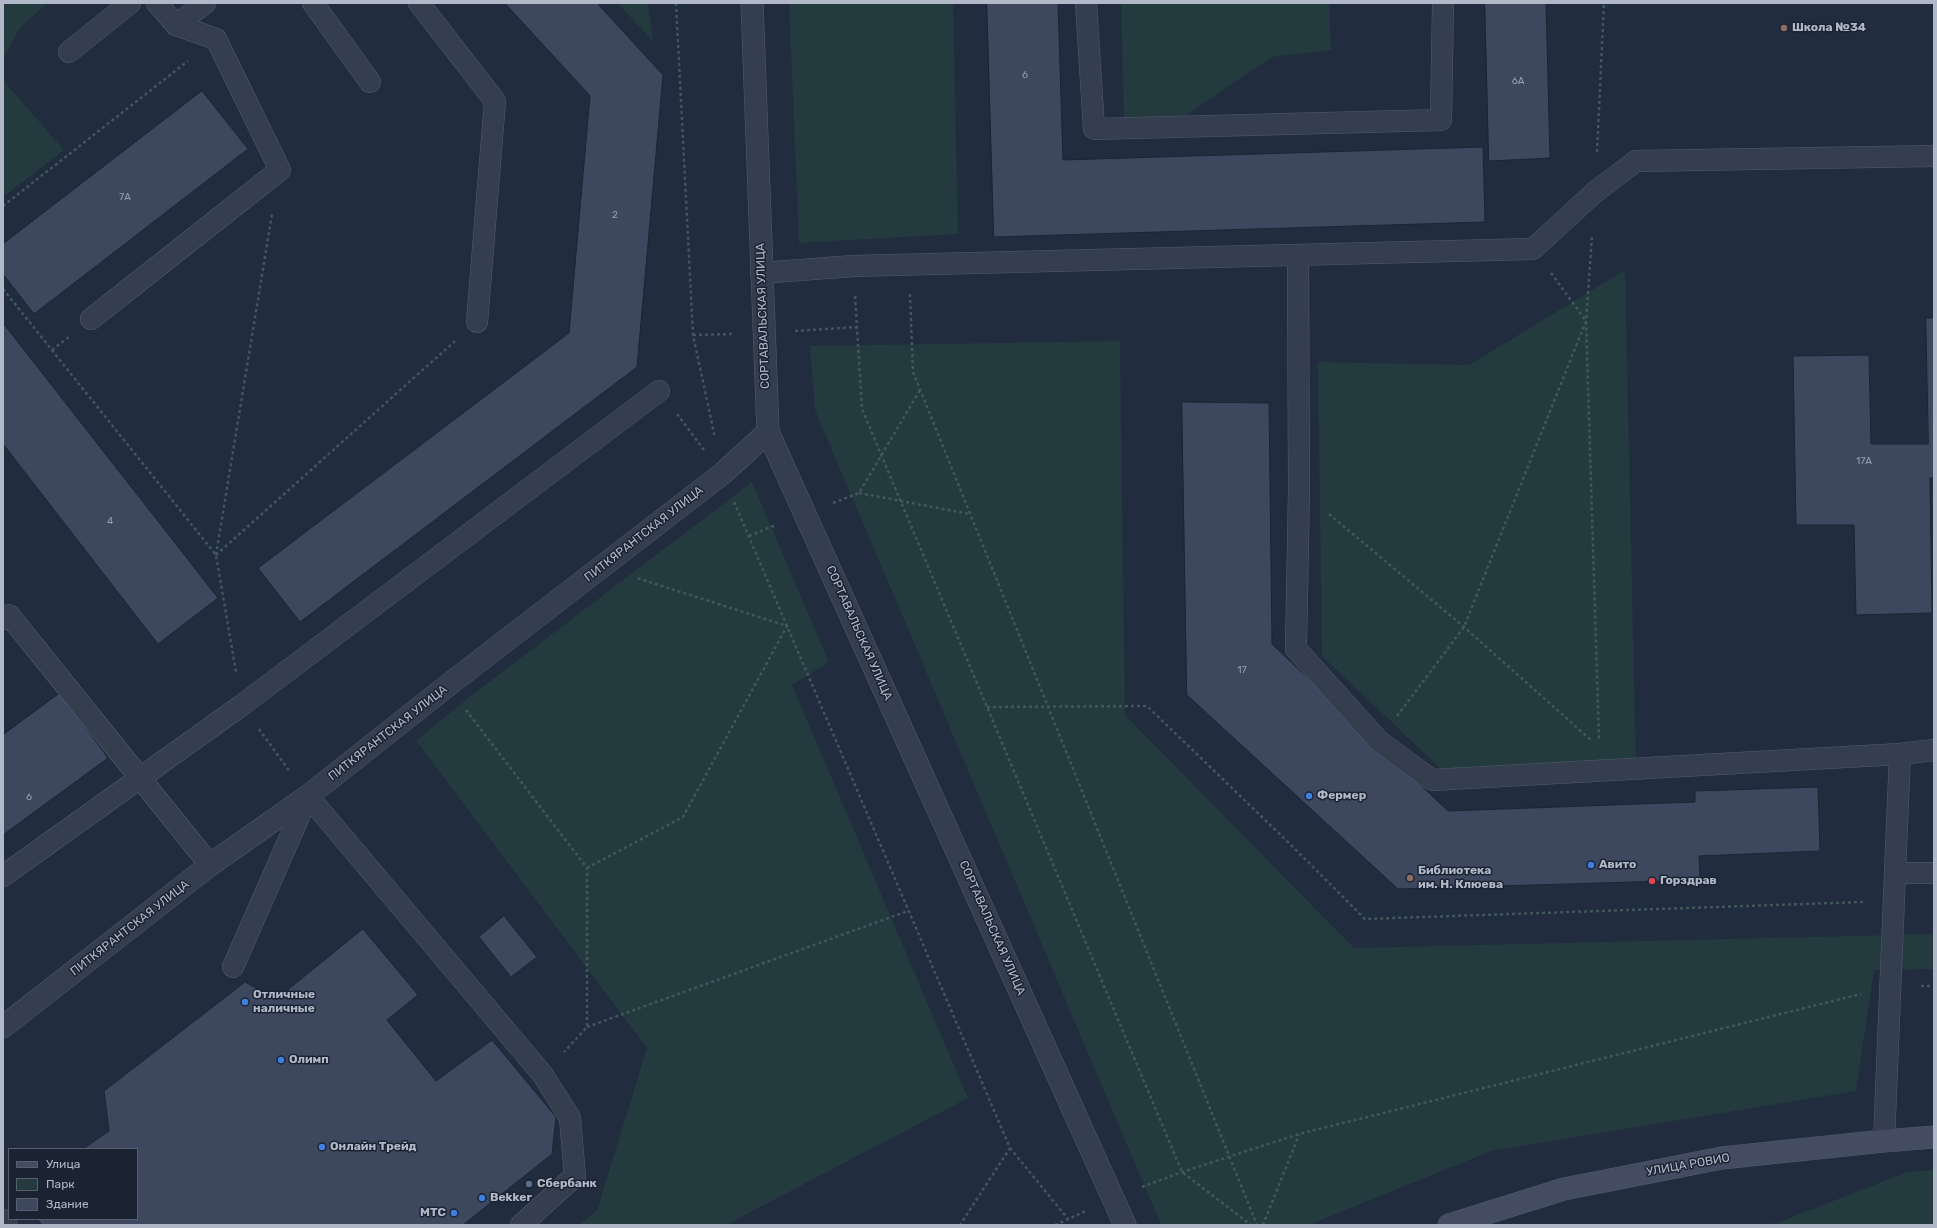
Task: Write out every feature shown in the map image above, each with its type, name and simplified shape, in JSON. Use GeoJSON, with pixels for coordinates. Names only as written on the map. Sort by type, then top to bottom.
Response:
{"type":"FeatureCollection","features":[{"type":"Feature","properties":{"kind":"main road","name":"УЛИЦА РОВИО"},"geometry":{"type":"LineString","coordinates":[[1449,1225],[1564,1189],[1722,1158],[1934,1137]]}},
{"type":"Feature","properties":{"kind":"street","name":"СОРТАВАЛЬСКАЯ УЛИЦА"},"geometry":{"type":"LineString","coordinates":[[752,3],[768,432],[1125,1225]]}},
{"type":"Feature","properties":{"kind":"street","name":"ПИТКЯРАНТСКАЯ УЛИЦА"},"geometry":{"type":"LineString","coordinates":[[3,1027],[210,865],[308,796],[447,686],[722,474],[768,432]]}},
{"type":"Feature","properties":{"kind":"lane"},"geometry":{"type":"LineString","coordinates":[[69,52],[130,3]]}},
{"type":"Feature","properties":{"kind":"lane"},"geometry":{"type":"LineString","coordinates":[[91,319],[280,170],[216,38],[176,25],[157,3]]}},
{"type":"Feature","properties":{"kind":"lane"},"geometry":{"type":"LineString","coordinates":[[176,25],[205,3]]}},
{"type":"Feature","properties":{"kind":"lane"},"geometry":{"type":"LineString","coordinates":[[313,3],[370,82]]}},
{"type":"Feature","properties":{"kind":"lane"},"geometry":{"type":"LineString","coordinates":[[419,3],[495,101],[477,322]]}},
{"type":"Feature","properties":{"kind":"lane"},"geometry":{"type":"LineString","coordinates":[[1086,3],[1094,129],[1441,120],[1443,3]]}},
{"type":"Feature","properties":{"kind":"lane"},"geometry":{"type":"LineString","coordinates":[[762,273],[853,266],[908,266],[1533,249],[1595,192],[1636,161],[1934,156]]}},
{"type":"Feature","properties":{"kind":"lane"},"geometry":{"type":"LineString","coordinates":[[1298,255],[1299,489],[1296,649],[1379,741],[1432,780],[1900,754],[1934,750]]}},
{"type":"Feature","properties":{"kind":"lane"},"geometry":{"type":"LineString","coordinates":[[3,876],[242,705],[659,391]]}},
{"type":"Feature","properties":{"kind":"lane"},"geometry":{"type":"LineString","coordinates":[[3,619],[9,615],[210,865]]}},
{"type":"Feature","properties":{"kind":"lane"},"geometry":{"type":"LineString","coordinates":[[1884,1141],[1900,754]]}},
{"type":"Feature","properties":{"kind":"lane"},"geometry":{"type":"LineString","coordinates":[[233,967],[308,796],[543,1075],[570,1118],[575,1176],[521,1225]]}},
{"type":"Feature","properties":{"kind":"lane"},"geometry":{"type":"LineString","coordinates":[[1895,873],[1934,873]]}},
{"type":"Feature","properties":{"kind":"lane"},"geometry":{"type":"LineString","coordinates":[[3,1220],[7,1225]]}},
{"type":"Feature","properties":{"kind":"path"},"geometry":{"type":"LineString","coordinates":[[676,3],[693,335],[722,474],[1010,1148],[1068,1219]]}},
{"type":"Feature","properties":{"kind":"path"},"geometry":{"type":"LineString","coordinates":[[3,201],[4,205],[216,38]]}},
{"type":"Feature","properties":{"kind":"path"},"geometry":{"type":"LineString","coordinates":[[280,170],[216,555],[242,705],[308,796]]}},
{"type":"Feature","properties":{"kind":"path"},"geometry":{"type":"LineString","coordinates":[[1533,249],[1586,321],[1599,747],[1598,771]]}},
{"type":"Feature","properties":{"kind":"path"},"geometry":{"type":"LineString","coordinates":[[853,266],[862,409],[1182,1172],[1251,1225]]}},
{"type":"Feature","properties":{"kind":"path"},"geometry":{"type":"LineString","coordinates":[[908,266],[913,372],[1257,1225]]}},
{"type":"Feature","properties":{"kind":"path"},"geometry":{"type":"LineString","coordinates":[[3,289],[216,555]]}},
{"type":"Feature","properties":{"kind":"path"},"geometry":{"type":"LineString","coordinates":[[1379,741],[1464,627],[1586,321]]}},
{"type":"Feature","properties":{"kind":"path"},"geometry":{"type":"LineString","coordinates":[[216,555],[477,322]]}},
{"type":"Feature","properties":{"kind":"path"},"geometry":{"type":"LineString","coordinates":[[859,493],[881,453],[920,390]]}},
{"type":"Feature","properties":{"kind":"path"},"geometry":{"type":"LineString","coordinates":[[659,391],[722,474]]}},
{"type":"Feature","properties":{"kind":"path"},"geometry":{"type":"LineString","coordinates":[[1299,489],[1464,627],[1599,747]]}},
{"type":"Feature","properties":{"kind":"path"},"geometry":{"type":"LineString","coordinates":[[749,536],[859,493],[970,514]]}},
{"type":"Feature","properties":{"kind":"path"},"geometry":{"type":"LineString","coordinates":[[602,566],[787,626]]}},
{"type":"Feature","properties":{"kind":"path"},"geometry":{"type":"LineString","coordinates":[[587,868],[684,817],[787,626]]}},
{"type":"Feature","properties":{"kind":"path"},"geometry":{"type":"LineString","coordinates":[[447,686],[587,868],[587,1026]]}},
{"type":"Feature","properties":{"kind":"path"},"geometry":{"type":"LineString","coordinates":[[987,707],[1147,706],[1365,919],[1894,901]]}},
{"type":"Feature","properties":{"kind":"path"},"geometry":{"type":"LineString","coordinates":[[543,1075],[587,1026],[908,911]]}},
{"type":"Feature","properties":{"kind":"path"},"geometry":{"type":"LineString","coordinates":[[1113,1198],[1182,1172],[1299,1134],[1890,987],[1934,986]]}},
{"type":"Feature","properties":{"kind":"path"},"geometry":{"type":"LineString","coordinates":[[1262,1225],[1299,1134]]}},
{"type":"Feature","properties":{"kind":"path"},"geometry":{"type":"LineString","coordinates":[[960,1225],[1010,1148]]}},
{"type":"Feature","properties":{"kind":"green space"},"geometry":{"type":"Polygon","coordinates":[[[3,3],[47,3],[20,28],[3,58],[3,3]]]}},
{"type":"Feature","properties":{"kind":"green space"},"geometry":{"type":"Polygon","coordinates":[[[617,3],[648,3],[653,41],[617,3]]]}},
{"type":"Feature","properties":{"kind":"green space"},"geometry":{"type":"Polygon","coordinates":[[[789,3],[953,3],[958,234],[799,243],[789,3]]]}},
{"type":"Feature","properties":{"kind":"green space"},"geometry":{"type":"Polygon","coordinates":[[[1121,3],[1329,3],[1331,50],[1272,57],[1182,118],[1124,118],[1121,3]]]}},
{"type":"Feature","properties":{"kind":"green space"},"geometry":{"type":"Polygon","coordinates":[[[3,80],[64,150],[3,197],[3,80]]]}},
{"type":"Feature","properties":{"kind":"green space"},"geometry":{"type":"Polygon","coordinates":[[[1625,270],[1636,767],[1441,769],[1322,656],[1318,362],[1469,365],[1625,270]]]}},
{"type":"Feature","properties":{"kind":"green space"},"geometry":{"type":"Polygon","coordinates":[[[1120,341],[1125,715],[1354,948],[1934,934],[1934,969],[1874,970],[1856,1091],[1491,1151],[1309,1225],[1161,1225],[815,410],[810,346],[1120,341]]]}},
{"type":"Feature","properties":{"kind":"green space"},"geometry":{"type":"Polygon","coordinates":[[[752,482],[829,662],[792,685],[968,1098],[726,1225],[579,1225],[597,1210],[647,1048],[416,741],[468,698],[752,482]]]}},
{"type":"Feature","properties":{"kind":"green space"},"geometry":{"type":"Polygon","coordinates":[[[1934,1170],[1934,1225],[1756,1225],[1777,1223],[1907,1172],[1934,1170]]]}},
{"type":"Feature","properties":{"kind":"building"},"geometry":{"type":"Polygon","coordinates":[[[505,3],[597,3],[663,75],[637,367],[300,622],[258,568],[569,333],[590,96],[505,3]]]}},
{"type":"Feature","properties":{"kind":"building"},"geometry":{"type":"Polygon","coordinates":[[[987,3],[1058,3],[1063,160],[1483,147],[1485,222],[994,237],[987,3]]]}},
{"type":"Feature","properties":{"kind":"building"},"geometry":{"type":"Polygon","coordinates":[[[1485,3],[1546,3],[1550,158],[1489,161],[1485,3]]]}},
{"type":"Feature","properties":{"kind":"building"},"geometry":{"type":"Polygon","coordinates":[[[202,91],[248,149],[34,314],[3,274],[3,244],[202,91]]]}},
{"type":"Feature","properties":{"kind":"building"},"geometry":{"type":"Polygon","coordinates":[[[1926,318],[1934,318],[1934,478],[1930,478],[1932,613],[1856,615],[1854,525],[1796,525],[1793,356],[1869,355],[1871,444],[1928,444],[1926,318]]]}},
{"type":"Feature","properties":{"kind":"building"},"geometry":{"type":"Polygon","coordinates":[[[3,323],[218,598],[158,644],[3,444],[3,323]]]}},
{"type":"Feature","properties":{"kind":"building"},"geometry":{"type":"Polygon","coordinates":[[[1182,402],[1269,403],[1272,644],[1448,811],[1695,802],[1695,791],[1818,787],[1820,851],[1699,856],[1700,880],[1398,889],[1187,695],[1182,402]]]}},
{"type":"Feature","properties":{"kind":"building"},"geometry":{"type":"Polygon","coordinates":[[[60,693],[108,758],[3,835],[3,735],[60,693]]]}},
{"type":"Feature","properties":{"kind":"building"},"geometry":{"type":"Polygon","coordinates":[[[504,916],[537,957],[511,977],[479,937],[504,916]]]}},
{"type":"Feature","properties":{"kind":"building","name":"Олимп"},"geometry":{"type":"Polygon","coordinates":[[[363,929],[418,995],[387,1020],[436,1081],[492,1040],[556,1117],[552,1154],[463,1225],[42,1225],[38,1220],[138,1220],[138,1148],[84,1148],[109,1131],[104,1091],[245,982],[276,999],[363,929]]]}},
{"type":"Feature","properties":{"kind":"place","name":"Школа №34"},"geometry":{"type":"Point","coordinates":[1784,28]}},
{"type":"Feature","properties":{"kind":"place","name":"Фермер"},"geometry":{"type":"Point","coordinates":[1309,796]}},
{"type":"Feature","properties":{"kind":"place","name":"Авито"},"geometry":{"type":"Point","coordinates":[1591,865]}},
{"type":"Feature","properties":{"kind":"place","name":"Библиотека им. Н. Клюева"},"geometry":{"type":"Point","coordinates":[1410,878]}},
{"type":"Feature","properties":{"kind":"place","name":"Горздрав"},"geometry":{"type":"Point","coordinates":[1652,881]}},
{"type":"Feature","properties":{"kind":"place","name":"Отличные наличные"},"geometry":{"type":"Point","coordinates":[245,1002]}},
{"type":"Feature","properties":{"kind":"place","name":"Олимп"},"geometry":{"type":"Point","coordinates":[281,1060]}},
{"type":"Feature","properties":{"kind":"place","name":"Онлайн Трейд"},"geometry":{"type":"Point","coordinates":[322,1147]}},
{"type":"Feature","properties":{"kind":"place","name":"Сбербанк"},"geometry":{"type":"Point","coordinates":[529,1184]}},
{"type":"Feature","properties":{"kind":"place","name":"Bekker"},"geometry":{"type":"Point","coordinates":[482,1198]}},
{"type":"Feature","properties":{"kind":"place","name":"МТС"},"geometry":{"type":"Point","coordinates":[454,1213]}}]}
